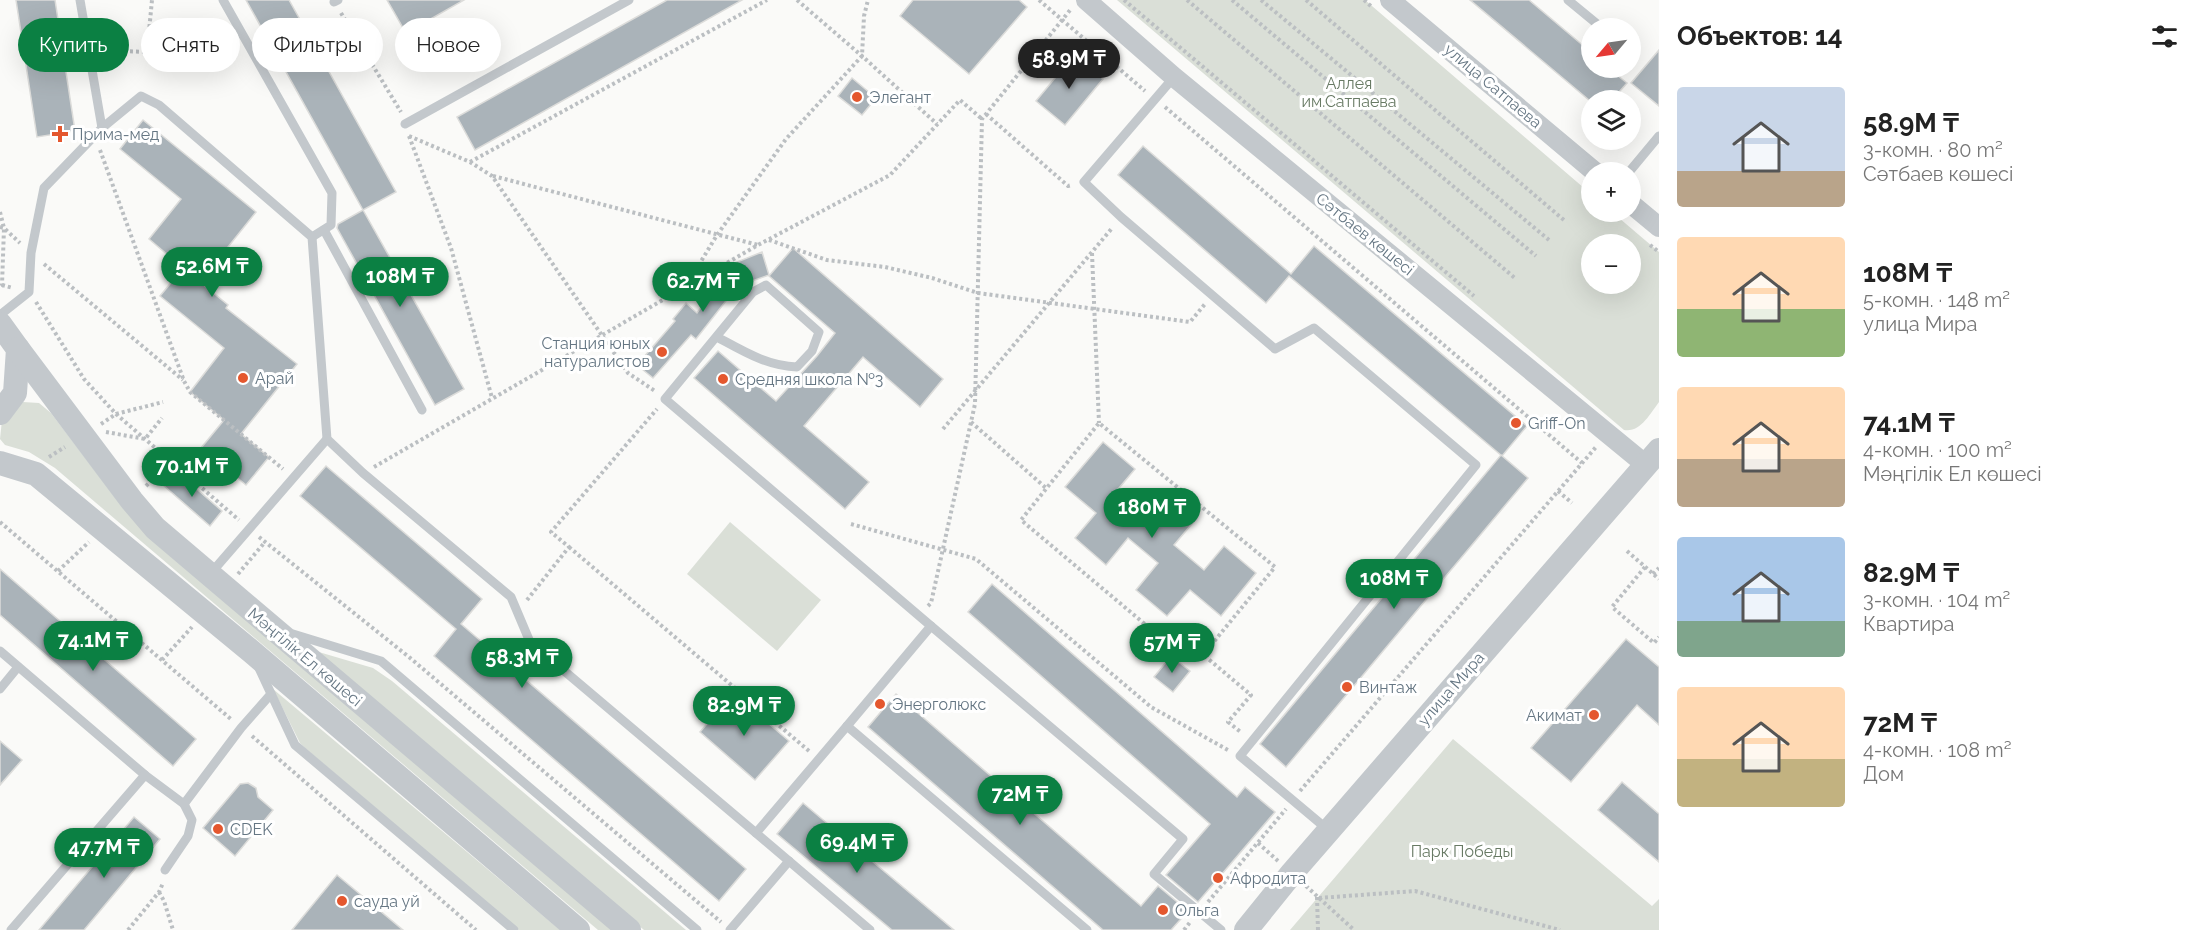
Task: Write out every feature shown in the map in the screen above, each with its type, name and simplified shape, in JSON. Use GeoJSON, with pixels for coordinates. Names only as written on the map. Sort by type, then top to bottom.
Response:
{"type":"FeatureCollection","features":[{"type":"Feature","properties":{"kind":"street","name":"улица Сатпаева"},"geometry":{"type":"LineString","coordinates":[[1390,0],[1583,162]]}},
{"type":"Feature","properties":{"kind":"street","name":"Сәтбаев көшесі"},"geometry":{"type":"LineString","coordinates":[[1080,3],[1174,77],[1608,433],[1652,458]]}},
{"type":"Feature","properties":{"kind":"street"},"geometry":{"type":"LineString","coordinates":[[1641,211],[1659,227]]}},
{"type":"Feature","properties":{"kind":"street","name":"Мәңгілік Ел көшесі"},"geometry":{"type":"LineString","coordinates":[[0,324],[154,528],[629,930]]}},
{"type":"Feature","properties":{"kind":"street"},"geometry":{"type":"LineString","coordinates":[[0,412],[15,393],[18,349]]}},
{"type":"Feature","properties":{"kind":"street","name":"улица Мира"},"geometry":{"type":"LineString","coordinates":[[1246,930],[1652,458]]}},
{"type":"Feature","properties":{"kind":"street","name":"Мәңгілік Ел көшесі"},"geometry":{"type":"LineString","coordinates":[[0,463],[36,474],[252,652],[578,930]]}},
{"type":"Feature","properties":{"kind":"lane"},"geometry":{"type":"LineString","coordinates":[[80,0],[83,18]]}},
{"type":"Feature","properties":{"kind":"lane"},"geometry":{"type":"LineString","coordinates":[[223,0],[332,193],[332,225],[312,237]]}},
{"type":"Feature","properties":{"kind":"lane"},"geometry":{"type":"LineString","coordinates":[[405,124],[629,0]]}},
{"type":"Feature","properties":{"kind":"lane"},"geometry":{"type":"LineString","coordinates":[[1568,0],[1590,18]]}},
{"type":"Feature","properties":{"kind":"lane"},"geometry":{"type":"LineString","coordinates":[[91,72],[98,131]]}},
{"type":"Feature","properties":{"kind":"lane"},"geometry":{"type":"LineString","coordinates":[[1174,77],[1084,182],[1121,217],[1275,349],[1314,328],[1476,465],[1240,756],[1329,831]]}},
{"type":"Feature","properties":{"kind":"lane"},"geometry":{"type":"LineString","coordinates":[[0,315],[29,292],[31,253],[44,188],[98,131],[141,96],[159,105],[312,237],[327,439],[363,473],[511,597],[530,642],[870,930]]}},
{"type":"Feature","properties":{"kind":"lane"},"geometry":{"type":"LineString","coordinates":[[1637,162],[1659,136]]}},
{"type":"Feature","properties":{"kind":"lane"},"geometry":{"type":"LineString","coordinates":[[324,230],[422,410]]}},
{"type":"Feature","properties":{"kind":"lane"},"geometry":{"type":"LineString","coordinates":[[717,337],[748,354],[779,366],[797,367],[812,351],[819,332],[765,285],[753,292],[665,399],[1183,839],[1154,873],[1221,930]]}},
{"type":"Feature","properties":{"kind":"lane"},"geometry":{"type":"LineString","coordinates":[[209,575],[327,439]]}},
{"type":"Feature","properties":{"kind":"lane"},"geometry":{"type":"LineString","coordinates":[[756,833],[931,626]]}},
{"type":"Feature","properties":{"kind":"lane"},"geometry":{"type":"LineString","coordinates":[[271,627],[381,661],[698,930]]}},
{"type":"Feature","properties":{"kind":"lane"},"geometry":{"type":"LineString","coordinates":[[0,651],[146,775],[184,804],[192,820],[188,836],[165,870]]}},
{"type":"Feature","properties":{"kind":"lane"},"geometry":{"type":"LineString","coordinates":[[252,652],[295,745],[514,930]]}},
{"type":"Feature","properties":{"kind":"lane"},"geometry":{"type":"LineString","coordinates":[[0,689],[18,667]]}},
{"type":"Feature","properties":{"kind":"lane"},"geometry":{"type":"LineString","coordinates":[[184,804],[271,694]]}},
{"type":"Feature","properties":{"kind":"lane"},"geometry":{"type":"LineString","coordinates":[[847,726],[1087,930]]}},
{"type":"Feature","properties":{"kind":"lane"},"geometry":{"type":"LineString","coordinates":[[11,930],[146,775]]}},
{"type":"Feature","properties":{"kind":"lane"},"geometry":{"type":"LineString","coordinates":[[730,930],[789,861]]}},
{"type":"Feature","properties":{"kind":"path"},"geometry":{"type":"LineString","coordinates":[[129,51],[147,52],[152,0]]}},
{"type":"Feature","properties":{"kind":"path"},"geometry":{"type":"LineString","coordinates":[[470,162],[767,0]]}},
{"type":"Feature","properties":{"kind":"path"},"geometry":{"type":"LineString","coordinates":[[797,0],[937,124]]}},
{"type":"Feature","properties":{"kind":"path"},"geometry":{"type":"LineString","coordinates":[[686,287],[717,234],[786,139],[862,56],[864,16],[868,0]]}},
{"type":"Feature","properties":{"kind":"path"},"geometry":{"type":"LineString","coordinates":[[1039,0],[1582,463]]}},
{"type":"Feature","properties":{"kind":"path"},"geometry":{"type":"LineString","coordinates":[[1124,0],[1481,302]]}},
{"type":"Feature","properties":{"kind":"path"},"geometry":{"type":"LineString","coordinates":[[1187,0],[1516,279]]}},
{"type":"Feature","properties":{"kind":"path"},"geometry":{"type":"LineString","coordinates":[[1232,0],[1536,256]]}},
{"type":"Feature","properties":{"kind":"path"},"geometry":{"type":"LineString","coordinates":[[1261,0],[1550,240]]}},
{"type":"Feature","properties":{"kind":"path"},"geometry":{"type":"LineString","coordinates":[[1306,0],[1564,221]]}},
{"type":"Feature","properties":{"kind":"path"},"geometry":{"type":"LineString","coordinates":[[336,1],[401,112],[451,248],[492,398]]}},
{"type":"Feature","properties":{"kind":"path"},"geometry":{"type":"LineString","coordinates":[[920,616],[931,603],[971,422],[975,392],[982,119],[1062,20],[1080,3]]}},
{"type":"Feature","properties":{"kind":"path"},"geometry":{"type":"LineString","coordinates":[[363,473],[758,245],[890,175],[960,100],[982,119]]}},
{"type":"Feature","properties":{"kind":"path"},"geometry":{"type":"LineString","coordinates":[[987,114],[1068,186],[1084,182]]}},
{"type":"Feature","properties":{"kind":"path"},"geometry":{"type":"LineString","coordinates":[[98,131],[184,381],[190,392],[294,477]]}},
{"type":"Feature","properties":{"kind":"path"},"geometry":{"type":"LineString","coordinates":[[409,136],[470,162],[492,176],[758,245]]}},
{"type":"Feature","properties":{"kind":"path"},"geometry":{"type":"LineString","coordinates":[[492,176],[628,373],[665,399],[551,532],[818,759]]}},
{"type":"Feature","properties":{"kind":"path"},"geometry":{"type":"LineString","coordinates":[[0,212],[1,286],[29,292],[84,380],[116,414],[249,529],[409,657],[701,908],[730,930]]}},
{"type":"Feature","properties":{"kind":"path"},"geometry":{"type":"LineString","coordinates":[[943,429],[1121,217]]}},
{"type":"Feature","properties":{"kind":"path"},"geometry":{"type":"LineString","coordinates":[[2,228],[184,381]]}},
{"type":"Feature","properties":{"kind":"path"},"geometry":{"type":"LineString","coordinates":[[768,240],[827,260],[885,267],[932,278],[978,293],[1190,322],[1212,295]]}},
{"type":"Feature","properties":{"kind":"path"},"geometry":{"type":"LineString","coordinates":[[1092,253],[1099,423],[1022,520],[1165,641],[1174,630],[1251,695],[1228,722],[1252,741]]}},
{"type":"Feature","properties":{"kind":"path"},"geometry":{"type":"LineString","coordinates":[[92,429],[116,414],[163,402]]}},
{"type":"Feature","properties":{"kind":"path"},"geometry":{"type":"LineString","coordinates":[[971,422],[1046,488]]}},
{"type":"Feature","properties":{"kind":"path"},"geometry":{"type":"LineString","coordinates":[[1099,423],[1275,567],[1203,655]]}},
{"type":"Feature","properties":{"kind":"path"},"geometry":{"type":"LineString","coordinates":[[1184,930],[1608,433]]}},
{"type":"Feature","properties":{"kind":"path"},"geometry":{"type":"LineString","coordinates":[[1558,491],[1572,503]]}},
{"type":"Feature","properties":{"kind":"path"},"geometry":{"type":"LineString","coordinates":[[851,524],[976,559],[1151,707],[1240,756]]}},
{"type":"Feature","properties":{"kind":"path"},"geometry":{"type":"LineString","coordinates":[[517,612],[569,547]]}},
{"type":"Feature","properties":{"kind":"path"},"geometry":{"type":"LineString","coordinates":[[1627,551],[1659,579]]}},
{"type":"Feature","properties":{"kind":"path"},"geometry":{"type":"LineString","coordinates":[[1645,567],[1612,607],[1654,643],[1659,637]]}},
{"type":"Feature","properties":{"kind":"path"},"geometry":{"type":"LineString","coordinates":[[1653,574],[1659,568]]}},
{"type":"Feature","properties":{"kind":"path"},"geometry":{"type":"LineString","coordinates":[[128,930],[159,892],[165,870]]}},
{"type":"Feature","properties":{"kind":"path"},"geometry":{"type":"LineString","coordinates":[[1318,930],[1316,896],[1319,898],[1415,891],[1560,930]]}},
{"type":"Feature","properties":{"kind":"path"},"geometry":{"type":"LineString","coordinates":[[159,892],[164,901],[172,930]]}},
{"type":"Feature","properties":{"kind":"path"},"geometry":{"type":"LineString","coordinates":[[1319,898],[1354,930]]}},
{"type":"Feature","properties":{"kind":"green space","name":"Аллея им.Сатпаева"},"geometry":{"type":"Polygon","coordinates":[[[1117,0],[1365,0],[1581,185],[1581,222],[1624,222],[1638,234],[1581,234],[1581,294],[1641,294],[1641,237],[1659,252],[1659,402],[1640,426],[1624,430],[1117,0]]]}},
{"type":"Feature","properties":{"kind":"green space"},"geometry":{"type":"Polygon","coordinates":[[[23,402],[39,403],[51,413],[121,505],[615,930],[598,930],[55,468],[29,452],[5,445],[0,439],[2,420],[23,402]]]}},
{"type":"Feature","properties":{"kind":"green space"},"geometry":{"type":"Polygon","coordinates":[[[730,522],[821,600],[777,651],[687,574],[730,522]]]}},
{"type":"Feature","properties":{"kind":"green space"},"geometry":{"type":"Polygon","coordinates":[[[312,650],[373,668],[392,681],[686,930],[644,930],[312,650]]]}},
{"type":"Feature","properties":{"kind":"green space"},"geometry":{"type":"Polygon","coordinates":[[[273,689],[560,930],[519,930],[305,748],[300,743],[273,689]]]}},
{"type":"Feature","properties":{"kind":"green space","name":"Парк Победы"},"geometry":{"type":"Polygon","coordinates":[[[1453,739],[1652,906],[1659,899],[1659,930],[1290,930],[1453,739]]]}},
{"type":"Feature","properties":{"kind":"building"},"geometry":{"type":"Polygon","coordinates":[[[16,0],[55,0],[58,18],[19,18],[16,0]]]}},
{"type":"Feature","properties":{"kind":"building"},"geometry":{"type":"Polygon","coordinates":[[[246,0],[289,0],[299,18],[256,18],[246,0]]]}},
{"type":"Feature","properties":{"kind":"building"},"geometry":{"type":"Polygon","coordinates":[[[387,0],[464,0],[432,18],[397,18],[387,0]]]}},
{"type":"Feature","properties":{"kind":"building"},"geometry":{"type":"Polygon","coordinates":[[[667,0],[742,0],[475,150],[457,117],[667,0]]]}},
{"type":"Feature","properties":{"kind":"building"},"geometry":{"type":"Polygon","coordinates":[[[913,0],[1019,0],[1027,7],[969,74],[900,16],[913,0]]]}},
{"type":"Feature","properties":{"kind":"building"},"geometry":{"type":"Polygon","coordinates":[[[1470,0],[1529,0],[1581,44],[1581,78],[1621,78],[1627,83],[1621,90],[1581,90],[1581,93],[1470,0]]]}},
{"type":"Feature","properties":{"kind":"building"},"geometry":{"type":"Polygon","coordinates":[[[1659,50],[1659,106],[1631,83],[1635,78],[1641,78],[1641,71],[1659,50]]]}},
{"type":"Feature","properties":{"kind":"building"},"geometry":{"type":"Polygon","coordinates":[[[1074,55],[1103,79],[1065,125],[1036,101],[1074,55]]]}},
{"type":"Feature","properties":{"kind":"building"},"geometry":{"type":"Polygon","coordinates":[[[27,72],[66,72],[75,131],[37,137],[27,72]]]}},
{"type":"Feature","properties":{"kind":"building"},"geometry":{"type":"Polygon","coordinates":[[[286,72],[329,72],[396,192],[363,210],[286,72]]]}},
{"type":"Feature","properties":{"kind":"building","name":"Элегант"},"geometry":{"type":"Polygon","coordinates":[[[852,78],[876,98],[862,115],[838,96],[852,78]]]}},
{"type":"Feature","properties":{"kind":"building"},"geometry":{"type":"Polygon","coordinates":[[[143,120],[256,212],[200,282],[228,305],[226,308],[297,364],[241,434],[269,457],[246,485],[201,448],[224,420],[190,392],[224,348],[160,296],[183,268],[149,239],[181,199],[120,149],[143,120]]]}},
{"type":"Feature","properties":{"kind":"building"},"geometry":{"type":"Polygon","coordinates":[[[1143,146],[1291,274],[1314,246],[1527,426],[1502,456],[1289,276],[1266,303],[1118,175],[1143,146]]]}},
{"type":"Feature","properties":{"kind":"building"},"geometry":{"type":"Polygon","coordinates":[[[363,210],[464,389],[435,405],[337,228],[338,224],[363,210]]]}},
{"type":"Feature","properties":{"kind":"building","name":"Средняя школа №3"},"geometry":{"type":"Polygon","coordinates":[[[793,248],[943,379],[920,407],[863,357],[804,426],[869,482],[845,509],[694,378],[718,351],[776,401],[835,333],[769,276],[793,248]]]}},
{"type":"Feature","properties":{"kind":"building"},"geometry":{"type":"Polygon","coordinates":[[[762,252],[769,275],[749,282],[740,297],[733,292],[696,339],[691,335],[653,378],[637,365],[675,321],[673,319],[686,303],[697,313],[732,264],[762,252]]]}},
{"type":"Feature","properties":{"kind":"building"},"geometry":{"type":"Polygon","coordinates":[[[1103,442],[1135,469],[1114,494],[1143,518],[1164,492],[1196,519],[1174,545],[1204,570],[1224,546],[1256,573],[1221,616],[1190,590],[1167,616],[1136,590],[1158,563],[1128,538],[1106,565],[1075,538],[1096,513],[1065,487],[1103,442]]]}},
{"type":"Feature","properties":{"kind":"building"},"geometry":{"type":"Polygon","coordinates":[[[1501,455],[1528,478],[1286,767],[1260,744],[1501,455]]]}},
{"type":"Feature","properties":{"kind":"building"},"geometry":{"type":"Polygon","coordinates":[[[326,466],[482,599],[461,624],[746,869],[719,901],[434,656],[456,629],[300,496],[326,466]]]}},
{"type":"Feature","properties":{"kind":"building"},"geometry":{"type":"Polygon","coordinates":[[[175,470],[222,511],[210,526],[163,485],[175,470]]]}},
{"type":"Feature","properties":{"kind":"building"},"geometry":{"type":"Polygon","coordinates":[[[0,569],[196,739],[173,766],[0,615],[0,569]]]}},
{"type":"Feature","properties":{"kind":"building"},"geometry":{"type":"Polygon","coordinates":[[[992,584],[1237,797],[1245,787],[1275,812],[1198,902],[1166,875],[1210,824],[968,612],[992,584]]]}},
{"type":"Feature","properties":{"kind":"building","name":"Акимат"},"geometry":{"type":"Polygon","coordinates":[[[1626,639],[1659,667],[1659,725],[1637,705],[1571,782],[1531,748],[1626,639]]]}},
{"type":"Feature","properties":{"kind":"building"},"geometry":{"type":"Polygon","coordinates":[[[1171,656],[1190,671],[1173,692],[1154,677],[1171,656]]]}},
{"type":"Feature","properties":{"kind":"building"},"geometry":{"type":"Polygon","coordinates":[[[733,693],[789,741],[755,780],[700,732],[733,693]]]}},
{"type":"Feature","properties":{"kind":"building"},"geometry":{"type":"Polygon","coordinates":[[[896,694],[1141,906],[1158,886],[1188,911],[1171,930],[1103,930],[868,727],[896,694]]]}},
{"type":"Feature","properties":{"kind":"building"},"geometry":{"type":"Polygon","coordinates":[[[0,741],[22,760],[0,785],[0,741]]]}},
{"type":"Feature","properties":{"kind":"building"},"geometry":{"type":"Polygon","coordinates":[[[1622,782],[1659,814],[1659,862],[1598,810],[1622,782]]]}},
{"type":"Feature","properties":{"kind":"building"},"geometry":{"type":"Polygon","coordinates":[[[248,783],[256,788],[258,797],[273,810],[235,856],[203,828],[240,784],[248,783]]]}},
{"type":"Feature","properties":{"kind":"building"},"geometry":{"type":"Polygon","coordinates":[[[803,803],[954,930],[892,930],[777,834],[803,803]]]}},
{"type":"Feature","properties":{"kind":"building"},"geometry":{"type":"Polygon","coordinates":[[[134,817],[160,839],[84,930],[39,930],[134,817]]]}},
{"type":"Feature","properties":{"kind":"building","name":"сауда уй"},"geometry":{"type":"Polygon","coordinates":[[[337,875],[403,930],[292,930],[337,875]]]}},
{"type":"Feature","properties":{"kind":"place","name":"Элегант"},"geometry":{"type":"Point","coordinates":[857,97]}},
{"type":"Feature","properties":{"kind":"place","name":"Прима-мед"},"geometry":{"type":"Point","coordinates":[60,134]}},
{"type":"Feature","properties":{"kind":"place","name":"Станция юных натуралистов"},"geometry":{"type":"Point","coordinates":[662,352]}},
{"type":"Feature","properties":{"kind":"place","name":"Арай"},"geometry":{"type":"Point","coordinates":[243,378]}},
{"type":"Feature","properties":{"kind":"place","name":"Средняя школа №3"},"geometry":{"type":"Point","coordinates":[723,379]}},
{"type":"Feature","properties":{"kind":"place","name":"Griff-On"},"geometry":{"type":"Point","coordinates":[1516,423]}},
{"type":"Feature","properties":{"kind":"place","name":"Винтаж"},"geometry":{"type":"Point","coordinates":[1347,687]}},
{"type":"Feature","properties":{"kind":"place","name":"Энерголюкс"},"geometry":{"type":"Point","coordinates":[880,704]}},
{"type":"Feature","properties":{"kind":"place","name":"Акимат"},"geometry":{"type":"Point","coordinates":[1594,715]}},
{"type":"Feature","properties":{"kind":"place","name":"CDEK"},"geometry":{"type":"Point","coordinates":[218,829]}},
{"type":"Feature","properties":{"kind":"place","name":"Афродита"},"geometry":{"type":"Point","coordinates":[1218,878]}},
{"type":"Feature","properties":{"kind":"place","name":"сауда уй"},"geometry":{"type":"Point","coordinates":[342,901]}},
{"type":"Feature","properties":{"kind":"place","name":"Ольга"},"geometry":{"type":"Point","coordinates":[1163,910]}}]}
